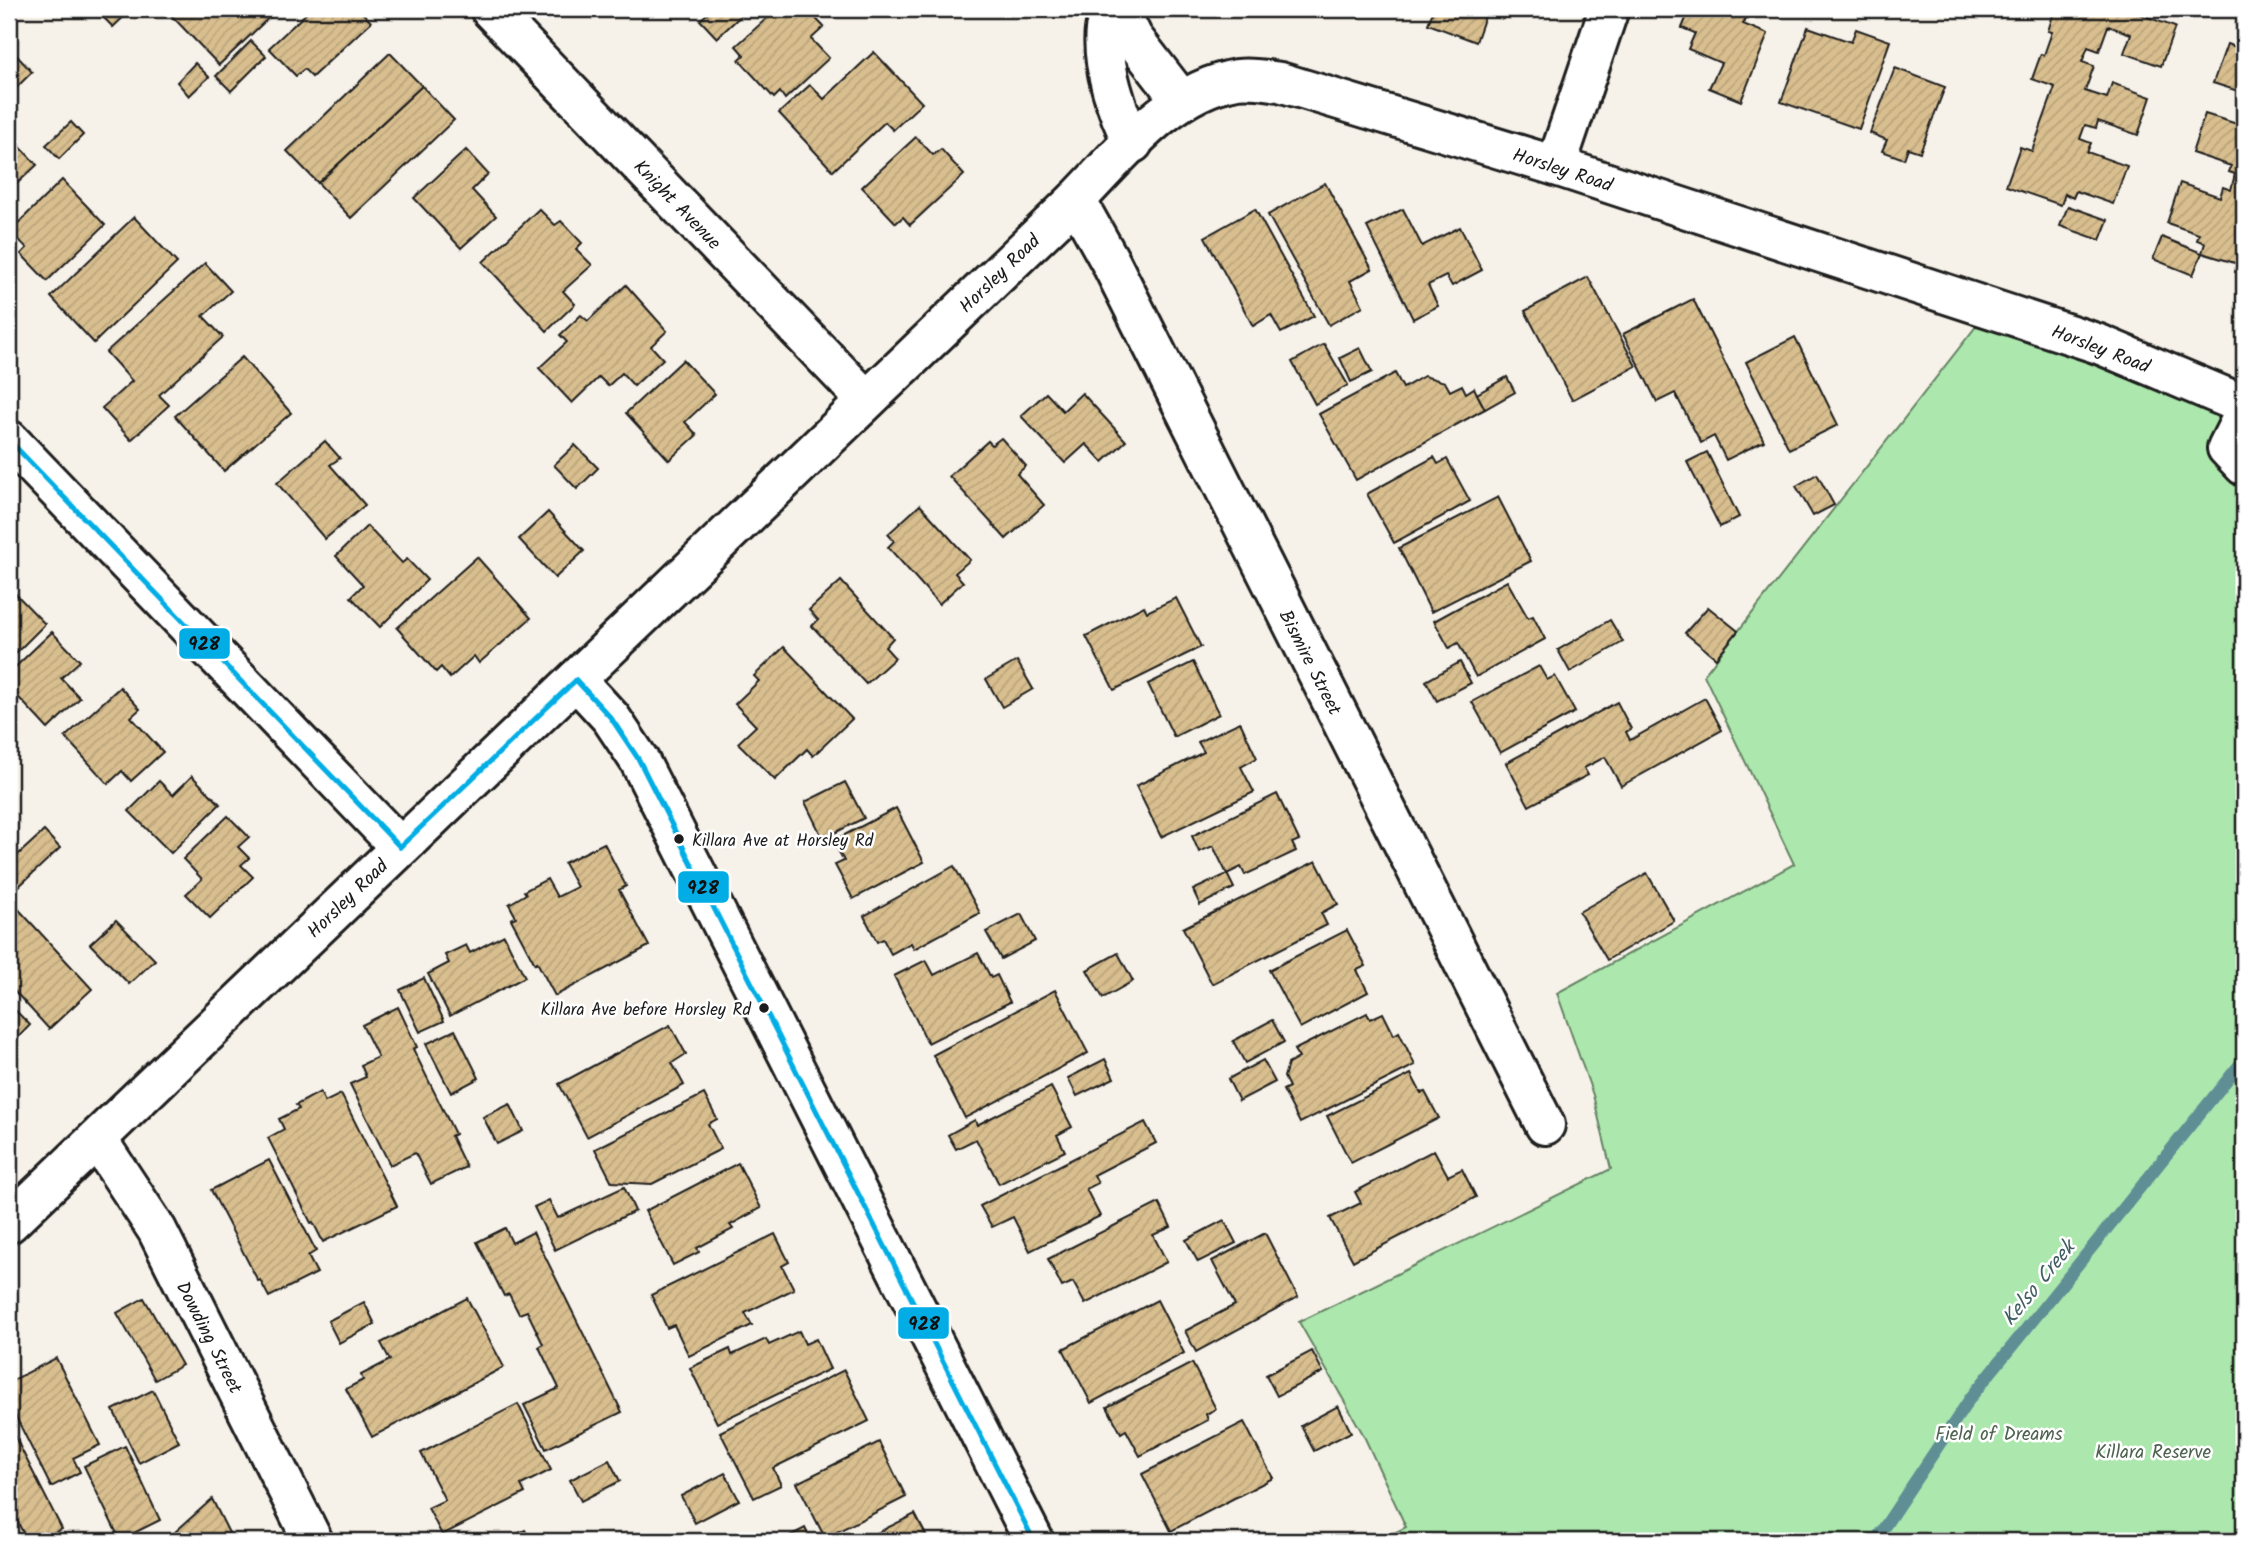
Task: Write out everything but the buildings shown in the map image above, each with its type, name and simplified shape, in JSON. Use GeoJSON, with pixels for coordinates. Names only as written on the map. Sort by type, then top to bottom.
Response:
{"type":"FeatureCollection","features":[{"type":"Feature","properties":{"kind":"street","name":"Knight Avenue"},"geometry":{"type":"LineString","coordinates":[[491,9],[866,400]]}},
{"type":"Feature","properties":{"kind":"street"},"geometry":{"type":"LineString","coordinates":[[1111,9],[1105,31],[1107,62],[1117,106],[1133,143]]}},
{"type":"Feature","properties":{"kind":"street"},"geometry":{"type":"LineString","coordinates":[[1119,9],[1133,37],[1181,100]]}},
{"type":"Feature","properties":{"kind":"street"},"geometry":{"type":"LineString","coordinates":[[1556,166],[1609,9]]}},
{"type":"Feature","properties":{"kind":"street","name":"Horsley Road"},"geometry":{"type":"LineString","coordinates":[[9,1223],[1076,200],[1162,114],[1181,100],[1218,84],[1256,78],[1306,89],[1556,166],[2099,344],[2244,405]]}},
{"type":"Feature","properties":{"kind":"street","name":"Bismire Street"},"geometry":{"type":"LineString","coordinates":[[1076,200],[1110,261],[1545,1125]]}},
{"type":"Feature","properties":{"kind":"street"},"geometry":{"type":"LineString","coordinates":[[2244,414],[2227,448],[2244,466]]}},
{"type":"Feature","properties":{"kind":"street"},"geometry":{"type":"LineString","coordinates":[[9,440],[400,848]]}},
{"type":"Feature","properties":{"kind":"street"},"geometry":{"type":"LineString","coordinates":[[576,680],[622,732],[657,794],[1034,1541]]}},
{"type":"Feature","properties":{"kind":"street","name":"Dowding Street"},"geometry":{"type":"LineString","coordinates":[[97,1139],[157,1230],[313,1541]]}},
{"type":"Feature","properties":{"kind":"green space"},"geometry":{"type":"Polygon","coordinates":[[[1981,320],[2244,425],[2244,1541],[1379,1541],[1406,1527],[1363,1434],[1299,1322],[1611,1169],[1593,1095],[1557,993],[1794,864],[1704,675],[1981,320]]]}},
{"type":"Feature","properties":{"kind":"waterway","name":"Kelso Creek"},"geometry":{"type":"LineString","coordinates":[[1875,1541],[1971,1397],[2244,1059]]}},
{"type":"Feature","properties":{"kind":"transit line","name":"928"},"geometry":{"type":"LineString","coordinates":[[9,440],[400,847]]}},
{"type":"Feature","properties":{"kind":"transit line","name":"928"},"geometry":{"type":"LineString","coordinates":[[576,680],[611,718],[639,760],[1034,1541]]}},
{"type":"Feature","properties":{"kind":"transit line","name":"928"},"geometry":{"type":"LineString","coordinates":[[400,847],[576,680]]}},
{"type":"Feature","properties":{"kind":"place","name":"Killara Ave at Horsley Rd"},"geometry":{"type":"Point","coordinates":[679,839]}},
{"type":"Feature","properties":{"kind":"place","name":"Killara Ave before Horsley Rd"},"geometry":{"type":"Point","coordinates":[764,1008]}},
{"type":"Feature","properties":{"kind":"park label","name":"Field of Dreams"},"geometry":{"type":"Point","coordinates":[1999,1433]}},
{"type":"Feature","properties":{"kind":"park label","name":"Killara Reserve"},"geometry":{"type":"Point","coordinates":[2153,1451]}}]}
